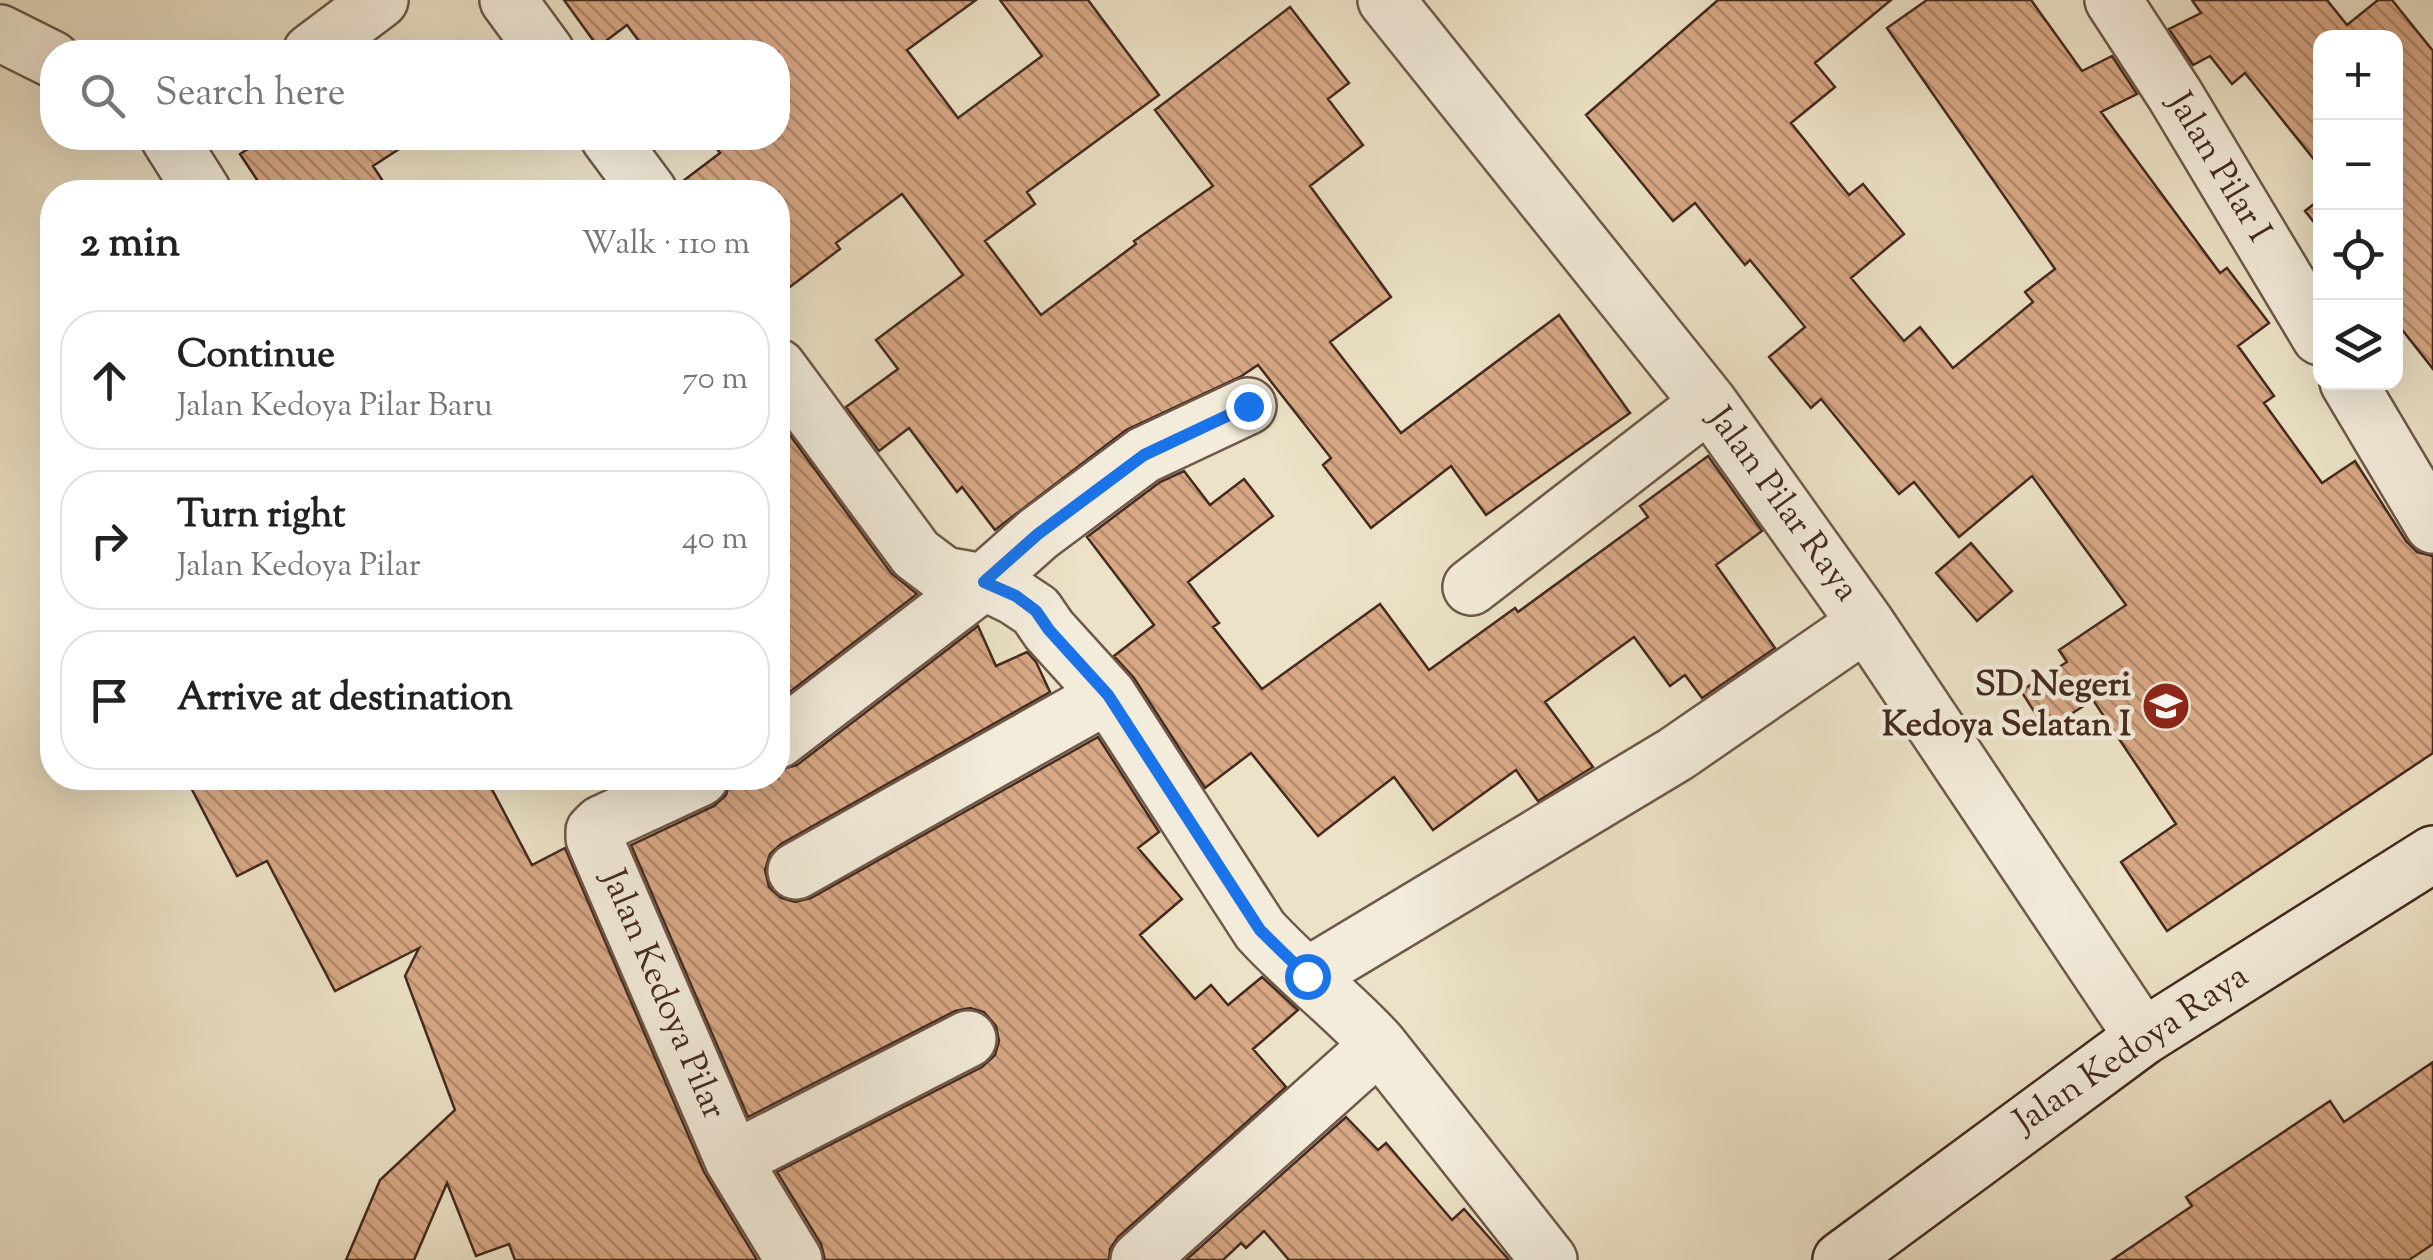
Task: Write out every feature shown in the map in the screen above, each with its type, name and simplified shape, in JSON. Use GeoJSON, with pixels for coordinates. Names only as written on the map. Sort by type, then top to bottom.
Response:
{"type":"FeatureCollection","features":[{"type":"Feature","properties":{"kind":"street"},"geometry":{"type":"LineString","coordinates":[[326,40],[380,0]]}},
{"type":"Feature","properties":{"kind":"street"},"geometry":{"type":"LineString","coordinates":[[508,0],[537,40]]}},
{"type":"Feature","properties":{"kind":"street","name":"Jalan Pilar Raya"},"geometry":{"type":"LineString","coordinates":[[1386,0],[1709,403],[1866,622],[2144,1036]]}},
{"type":"Feature","properties":{"kind":"street","name":"Jalan Pilar I"},"geometry":{"type":"LineString","coordinates":[[2112,0],[2175,95],[2313,326]]}},
{"type":"Feature","properties":{"kind":"street"},"geometry":{"type":"LineString","coordinates":[[0,33],[40,53]]}},
{"type":"Feature","properties":{"kind":"street"},"geometry":{"type":"LineString","coordinates":[[177,150],[195,180]]}},
{"type":"Feature","properties":{"kind":"street"},"geometry":{"type":"LineString","coordinates":[[618,150],[640,180]]}},
{"type":"Feature","properties":{"kind":"street"},"geometry":{"type":"LineString","coordinates":[[790,383],[916,554],[944,575],[984,582],[1016,596],[1036,611],[1108,695],[1260,930],[1379,1045],[1549,1260]]}},
{"type":"Feature","properties":{"kind":"street"},"geometry":{"type":"LineString","coordinates":[[2353,390],[2433,525]]}},
{"type":"Feature","properties":{"kind":"street"},"geometry":{"type":"LineString","coordinates":[[1471,587],[1709,403]]}},
{"type":"Feature","properties":{"kind":"street"},"geometry":{"type":"LineString","coordinates":[[790,731],[1144,455],[1248,406]]}},
{"type":"Feature","properties":{"kind":"street"},"geometry":{"type":"LineString","coordinates":[[1307,976],[1676,754],[1866,622]]}},
{"type":"Feature","properties":{"kind":"street"},"geometry":{"type":"LineString","coordinates":[[796,870],[1108,695]]}},
{"type":"Feature","properties":{"kind":"street","name":"Jalan Kedoya Pilar"},"geometry":{"type":"LineString","coordinates":[[674,790],[601,824],[594,831],[594,838],[733,1160],[794,1260]]}},
{"type":"Feature","properties":{"kind":"street","name":"Jalan Kedoya Raya"},"geometry":{"type":"LineString","coordinates":[[1841,1260],[2144,1036],[2433,854]]}},
{"type":"Feature","properties":{"kind":"street"},"geometry":{"type":"LineString","coordinates":[[733,1160],[968,1039]]}},
{"type":"Feature","properties":{"kind":"street"},"geometry":{"type":"LineString","coordinates":[[1139,1260],[1379,1045]]}},
{"type":"Feature","properties":{"kind":"building"},"geometry":{"type":"Polygon","coordinates":[[[564,0],[976,0],[907,50],[958,118],[1042,56],[1000,0],[1088,0],[1159,95],[1027,192],[1035,204],[985,241],[1041,315],[1136,244],[1134,241],[1213,186],[1155,110],[1290,7],[1349,83],[1328,99],[1363,145],[1310,186],[1391,297],[1330,342],[1401,433],[1559,315],[1630,413],[1486,515],[1451,466],[1371,528],[1323,465],[1331,458],[1258,365],[1126,430],[995,530],[962,487],[957,492],[909,428],[879,451],[846,407],[898,369],[876,340],[963,275],[902,194],[836,243],[840,249],[790,287],[790,180],[684,180],[720,153],[718,150],[790,150],[790,40],[638,40],[627,25],[607,40],[593,40],[564,0]]]}},
{"type":"Feature","properties":{"kind":"building"},"geometry":{"type":"Polygon","coordinates":[[[1718,0],[1891,0],[1815,63],[1835,87],[1791,123],[1849,195],[1863,184],[1904,234],[1851,278],[1904,341],[1920,327],[1953,368],[2033,302],[2025,292],[2055,269],[1887,28],[1927,0],[2031,0],[2082,71],[2112,56],[2137,94],[2101,112],[2220,273],[2227,268],[2269,323],[2238,346],[2274,396],[2264,403],[2322,483],[2355,461],[2406,541],[2417,552],[2433,556],[2433,753],[2167,931],[2121,862],[2176,824],[2093,700],[2046,730],[2021,691],[2067,662],[2059,650],[2126,605],[2032,476],[1959,537],[1914,482],[1899,494],[1821,399],[1811,408],[1769,357],[1805,327],[1750,260],[1745,265],[1695,203],[1673,221],[1586,115],[1718,0]]]}},
{"type":"Feature","properties":{"kind":"building"},"geometry":{"type":"Polygon","coordinates":[[[2192,0],[2327,0],[2347,25],[2378,0],[2392,0],[2433,51],[2433,369],[2403,331],[2403,30],[2313,30],[2313,158],[2245,73],[2232,84],[2210,56],[2193,65],[2169,29],[2201,13],[2192,0]]]}},
{"type":"Feature","properties":{"kind":"building"},"geometry":{"type":"Polygon","coordinates":[[[246,150],[398,150],[373,166],[382,180],[257,180],[240,154],[246,150]]]}},
{"type":"Feature","properties":{"kind":"building"},"geometry":{"type":"Polygon","coordinates":[[[2313,205],[2313,221],[2305,211],[2313,205]]]}},
{"type":"Feature","properties":{"kind":"building"},"geometry":{"type":"Polygon","coordinates":[[[790,435],[891,573],[917,594],[790,692],[790,435]]]}},
{"type":"Feature","properties":{"kind":"building"},"geometry":{"type":"Polygon","coordinates":[[[1708,456],[1762,531],[1716,565],[1775,648],[1702,698],[1685,675],[1670,686],[1634,637],[1545,702],[1593,767],[1538,801],[1516,770],[1433,830],[1394,777],[1318,836],[1251,753],[1205,788],[1134,678],[1114,656],[1154,625],[1087,537],[1160,482],[1184,471],[1210,505],[1244,479],[1273,516],[1188,582],[1219,623],[1213,627],[1262,689],[1380,604],[1429,670],[1515,608],[1518,612],[1648,517],[1640,506],[1708,456]]]}},
{"type":"Feature","properties":{"kind":"building"},"geometry":{"type":"Polygon","coordinates":[[[1971,543],[2012,591],[1977,621],[1936,573],[1971,543]]]}},
{"type":"Feature","properties":{"kind":"building"},"geometry":{"type":"Polygon","coordinates":[[[978,626],[996,666],[1027,652],[1050,692],[781,844],[770,854],[765,870],[769,887],[781,898],[795,902],[811,898],[1098,737],[1159,832],[1138,848],[1182,899],[1140,935],[1195,999],[1211,985],[1228,1005],[1262,977],[1298,1010],[1253,1049],[1286,1087],[1118,1237],[1110,1249],[1109,1260],[825,1260],[821,1244],[777,1172],[982,1067],[995,1055],[999,1041],[996,1026],[984,1012],[970,1008],[955,1011],[748,1117],[631,845],[714,806],[727,790],[790,790],[790,767],[978,626]]]}},
{"type":"Feature","properties":{"kind":"building"},"geometry":{"type":"Polygon","coordinates":[[[192,790],[492,790],[532,865],[565,848],[704,1172],[757,1260],[515,1260],[509,1244],[476,1256],[447,1183],[414,1260],[346,1260],[380,1180],[455,1110],[405,976],[419,948],[335,991],[267,861],[237,876],[192,790]]]}},
{"type":"Feature","properties":{"kind":"building"},"geometry":{"type":"Polygon","coordinates":[[[2433,1062],[2433,1244],[2409,1260],[2112,1260],[2192,1206],[2186,1197],[2330,1101],[2344,1122],[2433,1062]]]}},
{"type":"Feature","properties":{"kind":"building"},"geometry":{"type":"Polygon","coordinates":[[[1346,1117],[1378,1150],[1386,1143],[1452,1220],[1464,1209],[1509,1260],[1289,1260],[1264,1231],[1246,1248],[1241,1243],[1223,1260],[1186,1260],[1346,1117]]]}},
{"type":"Feature","properties":{"kind":"place","name":"SD Negeri Kedoya Selatan I"},"geometry":{"type":"Point","coordinates":[2166,706]}},
{"type":"Feature","properties":{"kind":"route"},"geometry":{"type":"LineString","coordinates":[[1248,406],[1154,448],[1038,534],[984,582],[1016,596],[1036,611],[1108,695],[1260,930],[1307,976]]}}]}
